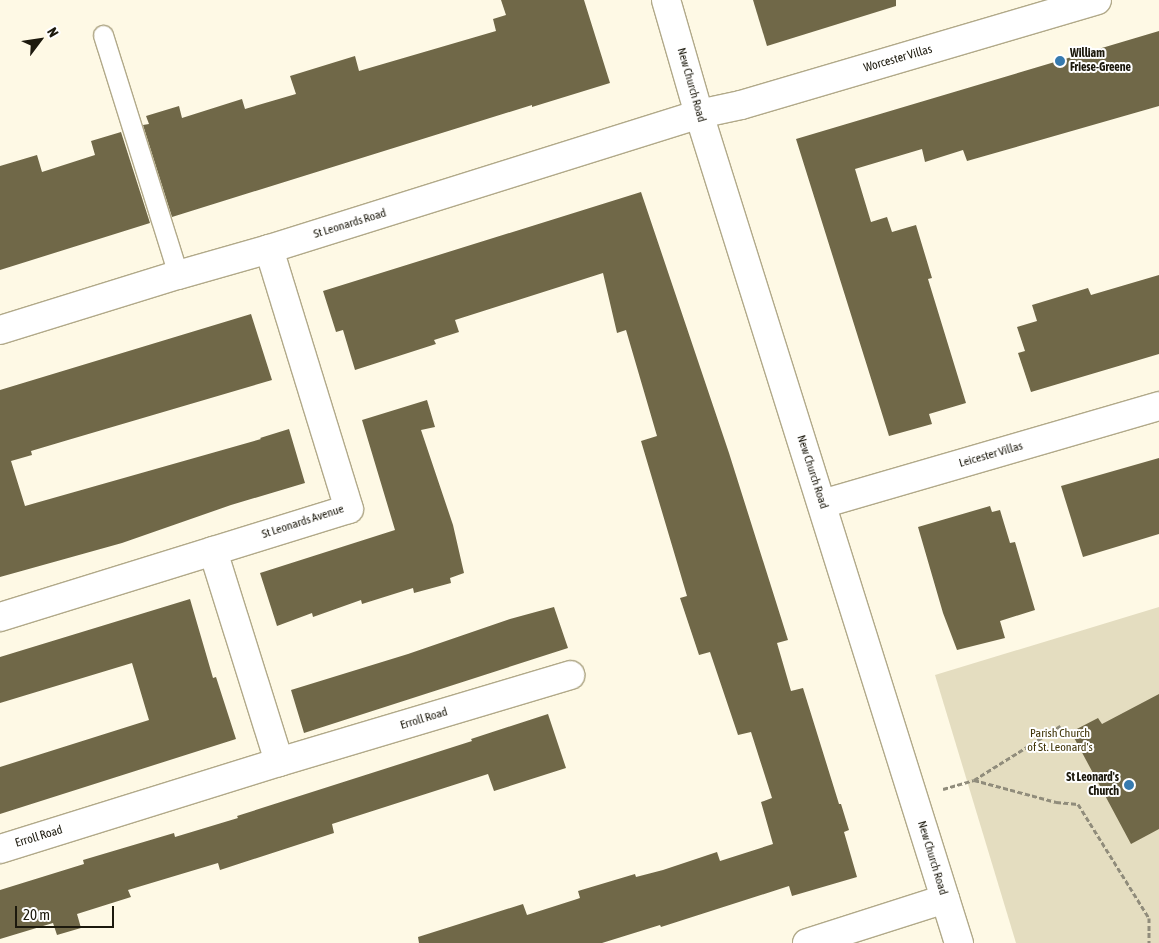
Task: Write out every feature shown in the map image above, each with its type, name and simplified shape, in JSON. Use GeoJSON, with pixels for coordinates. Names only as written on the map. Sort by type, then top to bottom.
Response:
{"type":"FeatureCollection","features":[{"type":"Feature","properties":{"kind":"street","name":"New Church Road"},"geometry":{"type":"LineString","coordinates":[[666,0],[699,114],[959,943]]}},
{"type":"Feature","properties":{"kind":"street","name":"Worcester Villas"},"geometry":{"type":"LineString","coordinates":[[699,114],[741,105],[1097,0]]}},
{"type":"Feature","properties":{"kind":"street","name":"St Leonards Road"},"geometry":{"type":"LineString","coordinates":[[0,330],[178,275],[269,250],[699,114]]}},
{"type":"Feature","properties":{"kind":"street","name":"St Leonards Avenue"},"geometry":{"type":"LineString","coordinates":[[0,617],[349,509],[269,250]]}},
{"type":"Feature","properties":{"kind":"street","name":"Leicester Villas"},"geometry":{"type":"LineString","coordinates":[[822,504],[1159,406]]}},
{"type":"Feature","properties":{"kind":"street"},"geometry":{"type":"LineString","coordinates":[[213,551],[278,762]]}},
{"type":"Feature","properties":{"kind":"street","name":"Erroll Road"},"geometry":{"type":"LineString","coordinates":[[0,849],[278,762],[570,675]]}},
{"type":"Feature","properties":{"kind":"street"},"geometry":{"type":"LineString","coordinates":[[807,943],[945,899]]}},
{"type":"Feature","properties":{"kind":"lane"},"geometry":{"type":"LineString","coordinates":[[103,35],[178,275]]}},
{"type":"Feature","properties":{"kind":"path"},"geometry":{"type":"LineString","coordinates":[[914,797],[974,780],[1060,726]]}},
{"type":"Feature","properties":{"kind":"path"},"geometry":{"type":"LineString","coordinates":[[974,780],[1056,802],[1078,804],[1149,918],[1149,943]]}},
{"type":"Feature","properties":{"kind":"green space","name":"Parish Church of St. Leonard's"},"geometry":{"type":"Polygon","coordinates":[[[1159,607],[1159,943],[1016,943],[935,675],[1159,607]]]}},
{"type":"Feature","properties":{"kind":"building"},"geometry":{"type":"Polygon","coordinates":[[[501,0],[584,0],[610,83],[532,107],[532,105],[172,217],[143,125],[149,124],[146,116],[179,106],[182,118],[242,99],[245,109],[296,94],[290,76],[355,56],[359,71],[496,31],[493,19],[506,15],[501,0]]]}},
{"type":"Feature","properties":{"kind":"building"},"geometry":{"type":"Polygon","coordinates":[[[753,0],[896,0],[896,6],[767,46],[753,0]]]}},
{"type":"Feature","properties":{"kind":"building"},"geometry":{"type":"Polygon","coordinates":[[[1159,31],[1159,106],[967,161],[963,150],[925,162],[922,149],[855,169],[871,222],[887,217],[892,232],[916,225],[932,278],[928,279],[966,403],[929,414],[932,424],[889,436],[796,139],[1159,31]]]}},
{"type":"Feature","properties":{"kind":"building"},"geometry":{"type":"Polygon","coordinates":[[[121,132],[150,223],[0,270],[0,166],[37,155],[42,172],[95,155],[91,141],[121,132]]]}},
{"type":"Feature","properties":{"kind":"building"},"geometry":{"type":"Polygon","coordinates":[[[641,192],[729,453],[788,640],[777,643],[791,691],[803,688],[839,804],[841,804],[849,830],[844,832],[857,877],[792,896],[789,886],[661,927],[660,925],[602,943],[419,943],[418,937],[523,904],[527,915],[580,898],[578,891],[635,874],[636,877],[663,870],[717,852],[720,861],[773,844],[761,802],[772,798],[751,732],[738,735],[710,652],[699,655],[680,598],[687,596],[641,441],[657,436],[626,330],[617,333],[603,273],[455,320],[459,332],[434,340],[436,344],[355,370],[343,330],[336,332],[323,291],[641,192]]]}},
{"type":"Feature","properties":{"kind":"building"},"geometry":{"type":"Polygon","coordinates":[[[1159,275],[1159,354],[1031,392],[1018,353],[1025,351],[1017,327],[1037,321],[1032,305],[1088,288],[1091,295],[1159,275]]]}},
{"type":"Feature","properties":{"kind":"building"},"geometry":{"type":"Polygon","coordinates":[[[251,314],[272,380],[31,451],[32,455],[11,461],[25,506],[261,439],[289,429],[305,483],[231,505],[122,543],[0,577],[0,390],[251,314]]]}},
{"type":"Feature","properties":{"kind":"building"},"geometry":{"type":"Polygon","coordinates":[[[427,400],[435,427],[421,430],[453,525],[464,573],[450,578],[451,583],[414,593],[413,588],[362,604],[361,600],[313,617],[312,613],[277,626],[260,573],[395,530],[362,420],[427,400]]]}},
{"type":"Feature","properties":{"kind":"building"},"geometry":{"type":"Polygon","coordinates":[[[1159,458],[1159,534],[1083,557],[1061,486],[1159,458]]]}},
{"type":"Feature","properties":{"kind":"building"},"geometry":{"type":"Polygon","coordinates":[[[990,506],[992,512],[1000,510],[1010,543],[1015,542],[1035,610],[1000,621],[1005,638],[957,650],[943,613],[918,527],[990,506]]]}},
{"type":"Feature","properties":{"kind":"building"},"geometry":{"type":"Polygon","coordinates":[[[190,599],[213,678],[216,677],[236,739],[0,814],[0,767],[149,720],[132,663],[0,703],[0,657],[190,599]]]}},
{"type":"Feature","properties":{"kind":"building"},"geometry":{"type":"Polygon","coordinates":[[[554,607],[568,648],[304,733],[291,690],[408,654],[510,619],[554,607]]]}},
{"type":"Feature","properties":{"kind":"building","name":"St Leonard's Church"},"geometry":{"type":"Polygon","coordinates":[[[1159,694],[1159,829],[1131,844],[1071,732],[1098,718],[1102,724],[1159,694]]]}},
{"type":"Feature","properties":{"kind":"building"},"geometry":{"type":"Polygon","coordinates":[[[548,714],[566,768],[494,791],[488,774],[332,824],[334,833],[220,870],[218,863],[128,890],[131,897],[77,914],[81,928],[57,935],[53,923],[0,939],[0,890],[84,864],[83,860],[174,833],[175,837],[238,818],[237,816],[472,741],[471,739],[548,714]]]}},
{"type":"Feature","properties":{"kind":"place","name":"William Friese-Greene"},"geometry":{"type":"Point","coordinates":[1060,61]}},
{"type":"Feature","properties":{"kind":"place","name":"St Leonard's Church"},"geometry":{"type":"Point","coordinates":[1129,785]}}]}
